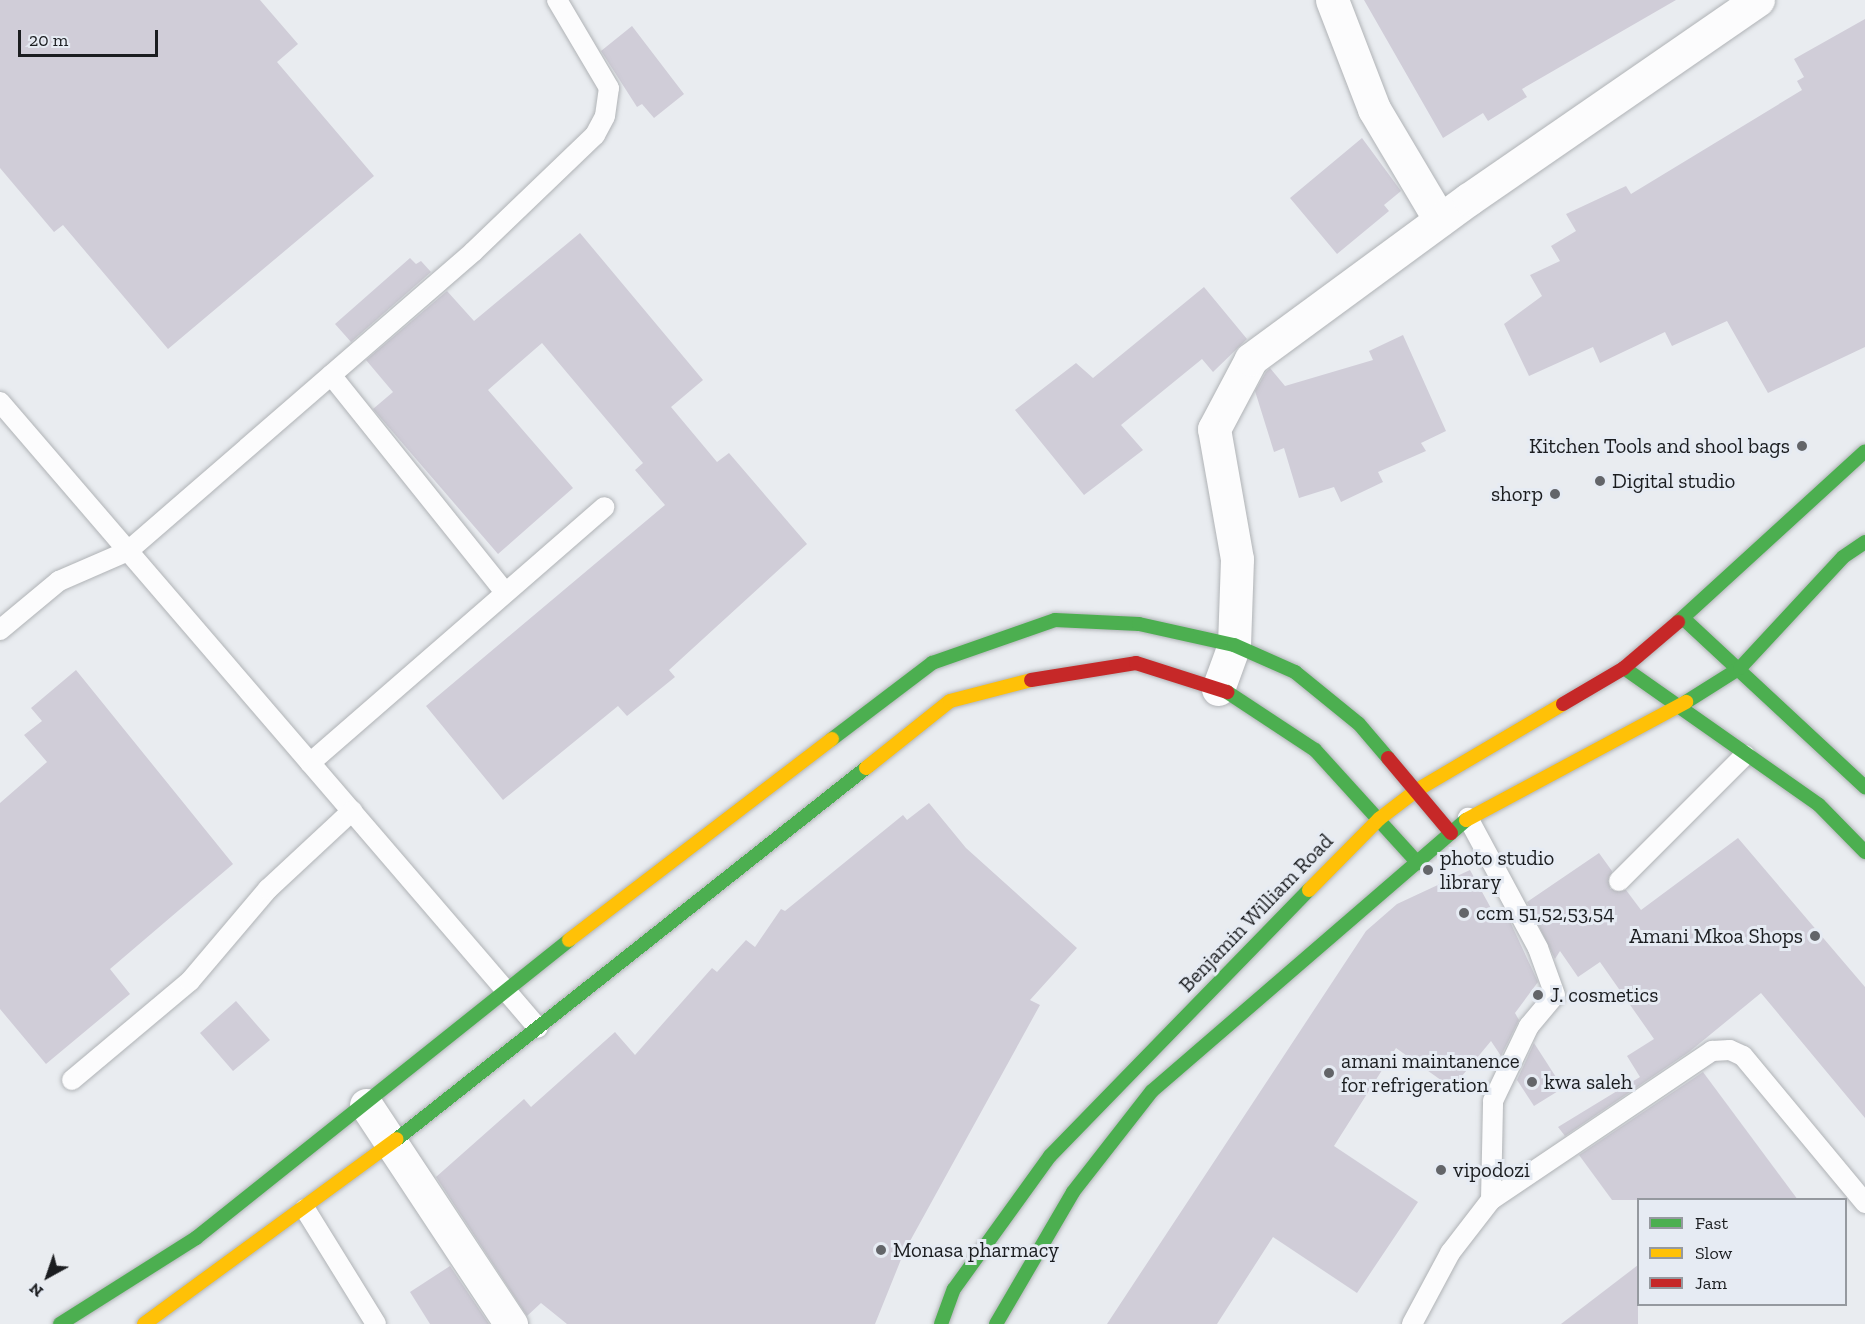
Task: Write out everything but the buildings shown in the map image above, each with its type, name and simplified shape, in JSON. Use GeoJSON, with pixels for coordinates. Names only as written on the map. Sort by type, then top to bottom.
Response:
{"type":"FeatureCollection","features":[{"type":"Feature","properties":{"kind":"main road","name":"Benjamin William Road"},"geometry":{"type":"LineString","coordinates":[[941,1324],[954,1289],[1050,1156],[1379,819],[1416,790],[1624,668],[1685,620],[1865,450]]}},
{"type":"Feature","properties":{"kind":"main road"},"geometry":{"type":"LineString","coordinates":[[996,1324],[1073,1192],[1152,1091],[1468,818],[1672,705],[1706,691],[1740,668],[1843,557],[1865,542]]}},
{"type":"Feature","properties":{"kind":"main road"},"geometry":{"type":"LineString","coordinates":[[60,1324],[196,1238],[366,1105],[505,989],[932,663],[1055,620],[1139,624],[1234,645],[1294,672],[1359,724],[1451,833]]}},
{"type":"Feature","properties":{"kind":"main road"},"geometry":{"type":"LineString","coordinates":[[1685,620],[1740,668],[1865,787]]}},
{"type":"Feature","properties":{"kind":"main road"},"geometry":{"type":"LineString","coordinates":[[144,1324],[305,1209],[393,1142],[950,701],[1058,673],[1136,663],[1218,689],[1307,744],[1418,863]]}},
{"type":"Feature","properties":{"kind":"main road"},"geometry":{"type":"LineString","coordinates":[[1624,668],[1672,705],[1819,804],[1865,852]]}},
{"type":"Feature","properties":{"kind":"street"},"geometry":{"type":"LineString","coordinates":[[1332,0],[1374,109],[1440,220]]}},
{"type":"Feature","properties":{"kind":"street"},"geometry":{"type":"LineString","coordinates":[[1218,689],[1234,645],[1237,559],[1214,429],[1251,359],[1440,220],[1758,0]]}},
{"type":"Feature","properties":{"kind":"street"},"geometry":{"type":"LineString","coordinates":[[366,1105],[393,1142],[511,1324]]}},
{"type":"Feature","properties":{"kind":"lane"},"geometry":{"type":"LineString","coordinates":[[0,630],[59,581],[128,551],[331,375],[595,135],[605,116],[609,88],[557,0]]}},
{"type":"Feature","properties":{"kind":"lane"},"geometry":{"type":"LineString","coordinates":[[331,375],[505,592]]}},
{"type":"Feature","properties":{"kind":"lane"},"geometry":{"type":"LineString","coordinates":[[0,402],[538,1028]]}},
{"type":"Feature","properties":{"kind":"lane"},"geometry":{"type":"LineString","coordinates":[[310,763],[604,507]]}},
{"type":"Feature","properties":{"kind":"lane"},"geometry":{"type":"LineString","coordinates":[[1619,881],[1745,755]]}},
{"type":"Feature","properties":{"kind":"lane"},"geometry":{"type":"LineString","coordinates":[[72,1080],[190,981],[268,889],[352,811]]}},
{"type":"Feature","properties":{"kind":"lane"},"geometry":{"type":"LineString","coordinates":[[1468,818],[1545,944],[1555,995],[1528,1026],[1492,1101],[1491,1200]]}},
{"type":"Feature","properties":{"kind":"lane"},"geometry":{"type":"LineString","coordinates":[[1413,1324],[1450,1253],[1491,1200],[1712,1051],[1730,1050],[1743,1056],[1865,1203]]}},
{"type":"Feature","properties":{"kind":"lane"},"geometry":{"type":"LineString","coordinates":[[305,1209],[376,1324]]}},
{"type":"Feature","properties":{"kind":"traffic: fast"},"geometry":{"type":"LineString","coordinates":[[1678,622],[1865,451]]}},
{"type":"Feature","properties":{"kind":"traffic: fast"},"geometry":{"type":"LineString","coordinates":[[1686,702],[1740,668],[1843,557],[1865,542]]}},
{"type":"Feature","properties":{"kind":"traffic: fast"},"geometry":{"type":"LineString","coordinates":[[832,739],[932,663],[1055,620],[1139,624],[1234,645],[1295,672],[1359,724],[1388,758]]}},
{"type":"Feature","properties":{"kind":"traffic: fast"},"geometry":{"type":"LineString","coordinates":[[1685,620],[1865,787]]}},
{"type":"Feature","properties":{"kind":"traffic: fast"},"geometry":{"type":"LineString","coordinates":[[1624,668],[1819,805],[1865,852]]}},
{"type":"Feature","properties":{"kind":"traffic: fast"},"geometry":{"type":"LineString","coordinates":[[1227,692],[1315,750],[1418,863]]}},
{"type":"Feature","properties":{"kind":"traffic: fast"},"geometry":{"type":"LineString","coordinates":[[397,1139],[866,768]]}},
{"type":"Feature","properties":{"kind":"traffic: fast"},"geometry":{"type":"LineString","coordinates":[[996,1324],[1073,1192],[1152,1091],[1466,820]]}},
{"type":"Feature","properties":{"kind":"traffic: fast"},"geometry":{"type":"LineString","coordinates":[[941,1324],[954,1289],[1050,1156],[1309,890]]}},
{"type":"Feature","properties":{"kind":"traffic: fast"},"geometry":{"type":"LineString","coordinates":[[60,1324],[196,1238],[569,940]]}},
{"type":"Feature","properties":{"kind":"traffic: slow"},"geometry":{"type":"LineString","coordinates":[[866,768],[950,701],[1031,680]]}},
{"type":"Feature","properties":{"kind":"traffic: slow"},"geometry":{"type":"LineString","coordinates":[[1466,820],[1686,702]]}},
{"type":"Feature","properties":{"kind":"traffic: slow"},"geometry":{"type":"LineString","coordinates":[[1309,890],[1379,819],[1417,790],[1563,704]]}},
{"type":"Feature","properties":{"kind":"traffic: slow"},"geometry":{"type":"LineString","coordinates":[[569,940],[832,739]]}},
{"type":"Feature","properties":{"kind":"traffic: slow"},"geometry":{"type":"LineString","coordinates":[[144,1324],[397,1139]]}},
{"type":"Feature","properties":{"kind":"traffic: jam"},"geometry":{"type":"LineString","coordinates":[[1563,704],[1624,668],[1678,622]]}},
{"type":"Feature","properties":{"kind":"traffic: jam"},"geometry":{"type":"LineString","coordinates":[[1031,680],[1136,663],[1227,692]]}},
{"type":"Feature","properties":{"kind":"traffic: jam"},"geometry":{"type":"LineString","coordinates":[[1388,758],[1451,833]]}},
{"type":"Feature","properties":{"kind":"place","name":"Kitchen Tools and shool bags"},"geometry":{"type":"Point","coordinates":[1802,446]}},
{"type":"Feature","properties":{"kind":"place","name":"Digital studio"},"geometry":{"type":"Point","coordinates":[1600,481]}},
{"type":"Feature","properties":{"kind":"place","name":"shorp"},"geometry":{"type":"Point","coordinates":[1555,494]}},
{"type":"Feature","properties":{"kind":"place","name":"photo studio library"},"geometry":{"type":"Point","coordinates":[1428,870]}},
{"type":"Feature","properties":{"kind":"place","name":"ccm 51,52,53,54"},"geometry":{"type":"Point","coordinates":[1464,913]}},
{"type":"Feature","properties":{"kind":"place","name":"Amani Mkoa Shops"},"geometry":{"type":"Point","coordinates":[1815,936]}},
{"type":"Feature","properties":{"kind":"place","name":"J. cosmetics"},"geometry":{"type":"Point","coordinates":[1538,995]}},
{"type":"Feature","properties":{"kind":"place","name":"amani maintanence for refrigeration"},"geometry":{"type":"Point","coordinates":[1329,1073]}},
{"type":"Feature","properties":{"kind":"place","name":"kwa saleh"},"geometry":{"type":"Point","coordinates":[1532,1082]}},
{"type":"Feature","properties":{"kind":"place","name":"vipodozi"},"geometry":{"type":"Point","coordinates":[1441,1170]}},
{"type":"Feature","properties":{"kind":"place","name":"Monasa pharmacy"},"geometry":{"type":"Point","coordinates":[881,1250]}}]}
